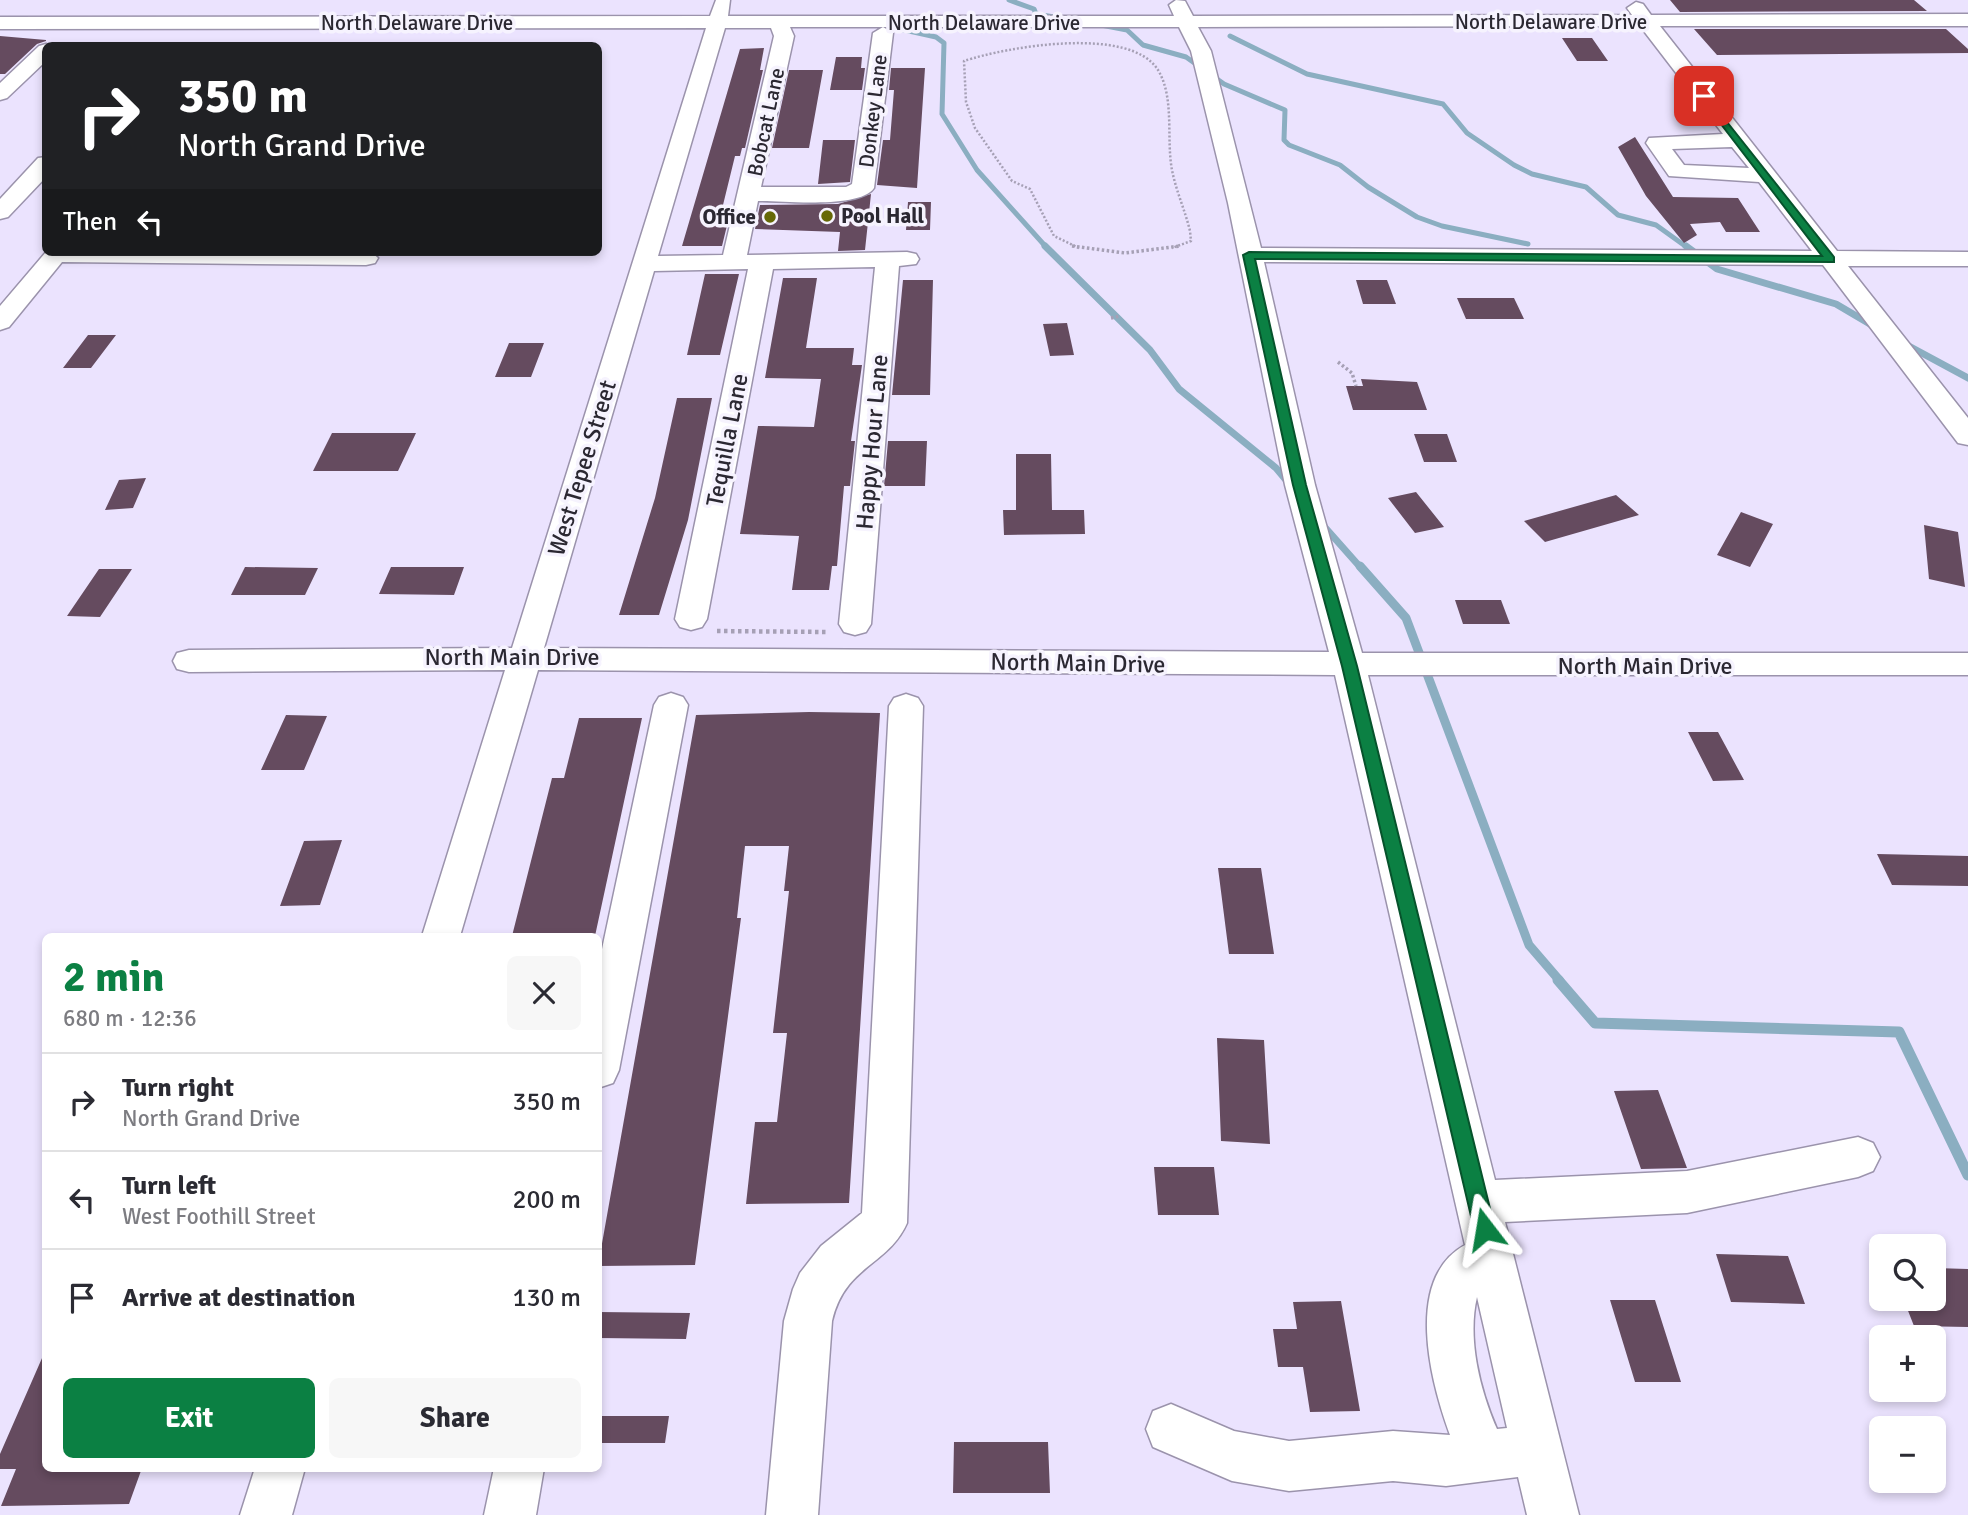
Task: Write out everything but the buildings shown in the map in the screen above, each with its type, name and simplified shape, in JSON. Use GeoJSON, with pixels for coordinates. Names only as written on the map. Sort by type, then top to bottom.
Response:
{"type":"FeatureCollection","features":[{"type":"Feature","properties":{"kind":"street"},"geometry":{"type":"LineString","coordinates":[[234,42],[270,0]]}},
{"type":"Feature","properties":{"kind":"street"},"geometry":{"type":"LineString","coordinates":[[1630,0],[1968,437]]}},
{"type":"Feature","properties":{"kind":"street","name":"North Delaware Drive"},"geometry":{"type":"LineString","coordinates":[[0,23],[250,23],[532,31],[721,11],[779,23],[1182,11],[1647,22],[1968,20]]}},
{"type":"Feature","properties":{"kind":"street","name":"West Tepee Street"},"geometry":{"type":"LineString","coordinates":[[442,933],[721,11]]}},
{"type":"Feature","properties":{"kind":"street"},"geometry":{"type":"LineString","coordinates":[[1182,11],[1201,51],[1239,203],[1300,485],[1349,666],[1553,1515]]}},
{"type":"Feature","properties":{"kind":"street"},"geometry":{"type":"LineString","coordinates":[[55,42],[74,23]]}},
{"type":"Feature","properties":{"kind":"street"},"geometry":{"type":"LineString","coordinates":[[158,42],[175,23]]}},
{"type":"Feature","properties":{"kind":"street","name":"Bobcat Lane"},"geometry":{"type":"LineString","coordinates":[[733,262],[784,36],[779,23]]}},
{"type":"Feature","properties":{"kind":"street","name":"Donkey Lane"},"geometry":{"type":"LineString","coordinates":[[750,194],[849,194],[863,188],[883,33]]}},
{"type":"Feature","properties":{"kind":"street"},"geometry":{"type":"LineString","coordinates":[[0,94],[42,54]]}},
{"type":"Feature","properties":{"kind":"street"},"geometry":{"type":"LineString","coordinates":[[1738,140],[1657,143],[1677,172],[1766,176]]}},
{"type":"Feature","properties":{"kind":"street"},"geometry":{"type":"LineString","coordinates":[[0,212],[42,167]]}},
{"type":"Feature","properties":{"kind":"street"},"geometry":{"type":"LineString","coordinates":[[1249,255],[1968,259]]}},
{"type":"Feature","properties":{"kind":"street"},"geometry":{"type":"LineString","coordinates":[[0,322],[55,256]]}},
{"type":"Feature","properties":{"kind":"street"},"geometry":{"type":"LineString","coordinates":[[242,256],[366,258]]}},
{"type":"Feature","properties":{"kind":"street","name":"Happy Hour Lane"},"geometry":{"type":"LineString","coordinates":[[762,262],[898,259],[855,624]]}},
{"type":"Feature","properties":{"kind":"street"},"geometry":{"type":"LineString","coordinates":[[643,264],[762,262]]}},
{"type":"Feature","properties":{"kind":"street","name":"Tequilla Lane"},"geometry":{"type":"LineString","coordinates":[[691,619],[762,262]]}},
{"type":"Feature","properties":{"kind":"street","name":"North Main Drive"},"geometry":{"type":"LineString","coordinates":[[189,661],[526,656],[1349,666],[1968,664]]}},
{"type":"Feature","properties":{"kind":"street"},"geometry":{"type":"LineString","coordinates":[[602,1050],[671,705]]}},
{"type":"Feature","properties":{"kind":"street"},"geometry":{"type":"LineString","coordinates":[[792,1515],[808,1321],[816,1289],[837,1262],[884,1223],[906,706]]}},
{"type":"Feature","properties":{"kind":"street"},"geometry":{"type":"LineString","coordinates":[[1478,1202],[1687,1192],[1858,1157]]}},
{"type":"Feature","properties":{"kind":"street"},"geometry":{"type":"LineString","coordinates":[[1484,1456],[1460,1399],[1451,1330],[1457,1285],[1467,1270],[1491,1255]]}},
{"type":"Feature","properties":{"kind":"street"},"geometry":{"type":"LineString","coordinates":[[1171,1429],[1232,1456],[1289,1466],[1393,1456],[1446,1461],[1537,1449]]}},
{"type":"Feature","properties":{"kind":"street"},"geometry":{"type":"LineString","coordinates":[[266,1515],[279,1472]]}},
{"type":"Feature","properties":{"kind":"street"},"geometry":{"type":"LineString","coordinates":[[510,1515],[518,1472]]}},
{"type":"Feature","properties":{"kind":"path"},"geometry":{"type":"LineString","coordinates":[[1023,47],[1118,47],[1147,54],[1159,71],[1169,128],[1173,185],[1191,230],[1191,241],[1184,247],[1171,250],[1127,252],[1069,246],[1059,241],[1050,230],[1030,188],[1012,181],[975,128],[966,102],[964,61],[991,52],[1023,47]]}},
{"type":"Feature","properties":{"kind":"path"},"geometry":{"type":"LineString","coordinates":[[1111,318],[1120,316]]}},
{"type":"Feature","properties":{"kind":"path"},"geometry":{"type":"LineString","coordinates":[[1338,362],[1352,373],[1356,386]]}},
{"type":"Feature","properties":{"kind":"path"},"geometry":{"type":"LineString","coordinates":[[691,619],[711,631],[835,632],[855,624]]}},
{"type":"Feature","properties":{"kind":"waterway"},"geometry":{"type":"LineString","coordinates":[[1009,0],[1034,9],[1036,14],[1060,18]]}},
{"type":"Feature","properties":{"kind":"waterway"},"geometry":{"type":"LineString","coordinates":[[1101,25],[1127,30],[1143,45],[1186,57],[1224,84],[1285,110],[1284,140],[1289,145],[1340,165],[1368,187],[1417,217],[1442,226],[1528,244]]}},
{"type":"Feature","properties":{"kind":"waterway"},"geometry":{"type":"LineString","coordinates":[[900,29],[936,37],[944,43],[942,114],[977,170],[1047,248]]}},
{"type":"Feature","properties":{"kind":"waterway"},"geometry":{"type":"LineString","coordinates":[[1230,36],[1307,74],[1443,104],[1467,133],[1514,165],[1532,174],[1586,187],[1618,215],[1656,225],[1688,248]]}},
{"type":"Feature","properties":{"kind":"waterway"},"geometry":{"type":"LineString","coordinates":[[1686,246],[1717,269],[1836,304],[1875,327]]}},
{"type":"Feature","properties":{"kind":"waterway"},"geometry":{"type":"LineString","coordinates":[[1047,248],[1150,350],[1179,389],[1276,468],[1291,486]]}},
{"type":"Feature","properties":{"kind":"waterway"},"geometry":{"type":"LineString","coordinates":[[1905,344],[1968,378]]}},
{"type":"Feature","properties":{"kind":"waterway"},"geometry":{"type":"LineString","coordinates":[[1322,524],[1361,568]]}},
{"type":"Feature","properties":{"kind":"waterway"},"geometry":{"type":"LineString","coordinates":[[1360,566],[1406,618],[1529,945],[1560,981]]}},
{"type":"Feature","properties":{"kind":"waterway"},"geometry":{"type":"LineString","coordinates":[[1558,980],[1595,1023],[1899,1032],[1968,1175]]}},
{"type":"Feature","properties":{"kind":"place","name":"Pool Hall"},"geometry":{"type":"Point","coordinates":[827,216]}},
{"type":"Feature","properties":{"kind":"place","name":"Office"},"geometry":{"type":"Point","coordinates":[770,217]}},
{"type":"Feature","properties":{"kind":"route"},"geometry":{"type":"LineString","coordinates":[[1485,1229],[1349,666],[1300,485],[1249,255],[1830,259],[1704,96]]}}]}
